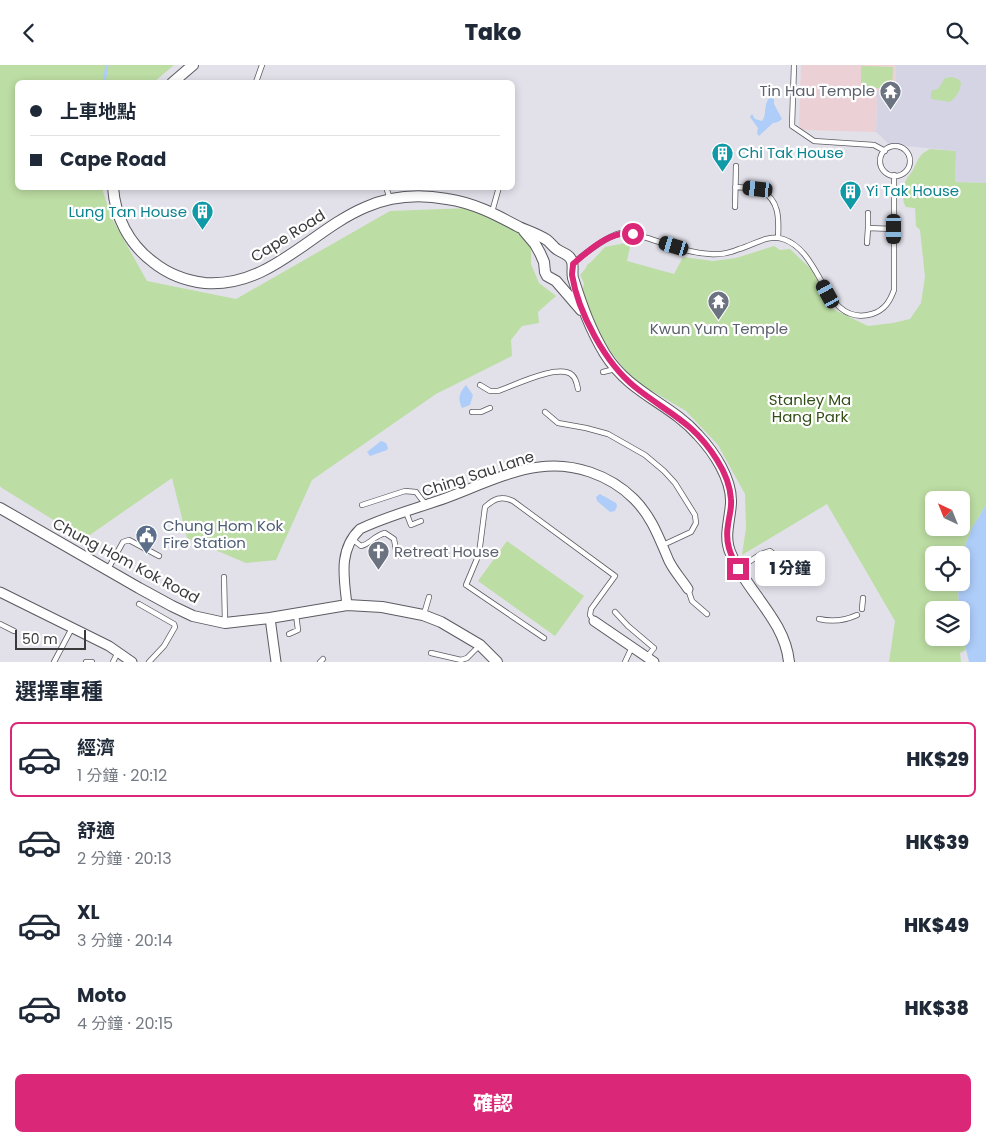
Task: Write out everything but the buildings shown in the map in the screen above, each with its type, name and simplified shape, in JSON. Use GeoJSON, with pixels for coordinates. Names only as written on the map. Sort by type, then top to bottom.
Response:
{"type":"FeatureCollection","features":[{"type":"Feature","properties":{"kind":"street"},"geometry":{"type":"LineString","coordinates":[[176,80],[193,65]]}},
{"type":"Feature","properties":{"kind":"street","name":"Cape Road"},"geometry":{"type":"LineString","coordinates":[[113,190],[116,210],[122,225],[130,239],[143,254],[155,264],[171,273],[185,279],[206,283],[230,282],[258,273],[282,261],[354,212],[390,199],[414,197],[444,198],[462,202],[492,212],[549,241],[568,261],[584,313],[605,354],[632,385],[673,413],[692,429],[717,460],[730,492],[731,504],[727,544],[738,569],[780,631],[785,642],[789,662]]}},
{"type":"Feature","properties":{"kind":"street","name":"Cape Road"},"geometry":{"type":"LineString","coordinates":[[520,227],[535,244],[544,262],[543,267],[547,276],[556,281],[584,313]]}},
{"type":"Feature","properties":{"kind":"street"},"geometry":{"type":"LineString","coordinates":[[544,262],[550,254],[568,261],[565,279],[556,281]]}},
{"type":"Feature","properties":{"kind":"street","name":"Ching Sau Lane"},"geometry":{"type":"LineString","coordinates":[[352,539],[360,529],[366,526],[530,469],[548,466],[570,467],[599,476],[628,494],[651,521],[670,562],[688,589]]}},
{"type":"Feature","properties":{"kind":"street","name":"Chung Hom Kok Road"},"geometry":{"type":"LineString","coordinates":[[0,508],[172,607],[193,616],[226,623],[270,618],[347,605],[382,607],[423,615],[441,622],[480,645],[497,662]]}},
{"type":"Feature","properties":{"kind":"street"},"geometry":{"type":"LineString","coordinates":[[347,605],[343,568],[345,553],[352,539]]}},
{"type":"Feature","properties":{"kind":"street"},"geometry":{"type":"LineString","coordinates":[[0,592],[73,627],[132,662]]}},
{"type":"Feature","properties":{"kind":"street"},"geometry":{"type":"LineString","coordinates":[[270,618],[276,662]]}},
{"type":"Feature","properties":{"kind":"street"},"geometry":{"type":"LineString","coordinates":[[594,621],[651,659]]}},
{"type":"Feature","properties":{"kind":"lane"},"geometry":{"type":"LineString","coordinates":[[257,80],[262,65]]}},
{"type":"Feature","properties":{"kind":"lane"},"geometry":{"type":"LineString","coordinates":[[794,65],[792,126],[814,141],[874,145],[885,151]]}},
{"type":"Feature","properties":{"kind":"lane"},"geometry":{"type":"LineString","coordinates":[[898,146],[904,149],[910,159],[908,169],[901,174],[894,175],[889,174],[882,167],[881,159],[885,151],[898,146]]}},
{"type":"Feature","properties":{"kind":"lane"},"geometry":{"type":"LineString","coordinates":[[735,207],[736,166]]}},
{"type":"Feature","properties":{"kind":"lane"},"geometry":{"type":"LineString","coordinates":[[568,261],[584,255],[622,232],[639,235],[694,252],[710,254],[731,252],[760,240],[778,238],[803,251],[832,299],[839,307],[850,313],[866,315],[875,313],[885,307],[894,289],[894,175]]}},
{"type":"Feature","properties":{"kind":"lane"},"geometry":{"type":"LineString","coordinates":[[735,187],[758,189],[774,201],[778,211],[778,238]]}},
{"type":"Feature","properties":{"kind":"lane"},"geometry":{"type":"LineString","coordinates":[[387,190],[390,199]]}},
{"type":"Feature","properties":{"kind":"lane"},"geometry":{"type":"LineString","coordinates":[[492,212],[498,190]]}},
{"type":"Feature","properties":{"kind":"lane"},"geometry":{"type":"LineString","coordinates":[[867,243],[868,213]]}},
{"type":"Feature","properties":{"kind":"lane"},"geometry":{"type":"LineString","coordinates":[[868,228],[894,229]]}},
{"type":"Feature","properties":{"kind":"lane"},"geometry":{"type":"LineString","coordinates":[[568,261],[584,255]]}},
{"type":"Feature","properties":{"kind":"lane"},"geometry":{"type":"LineString","coordinates":[[604,372],[617,369]]}},
{"type":"Feature","properties":{"kind":"lane"},"geometry":{"type":"LineString","coordinates":[[480,385],[490,391],[498,391],[550,372],[562,371],[570,373],[578,389]]}},
{"type":"Feature","properties":{"kind":"lane"},"geometry":{"type":"LineString","coordinates":[[472,412],[481,412],[490,408]]}},
{"type":"Feature","properties":{"kind":"lane"},"geometry":{"type":"LineString","coordinates":[[546,412],[558,423],[598,431],[618,439],[645,455],[670,477],[694,515],[696,523],[693,530],[688,534],[663,545]]}},
{"type":"Feature","properties":{"kind":"lane"},"geometry":{"type":"LineString","coordinates":[[362,505],[405,491],[416,492],[426,505]]}},
{"type":"Feature","properties":{"kind":"lane"},"geometry":{"type":"LineString","coordinates":[[544,638],[466,585],[479,554],[485,507],[497,498],[506,498],[513,501],[615,576],[591,609],[590,615],[594,621]]}},
{"type":"Feature","properties":{"kind":"lane"},"geometry":{"type":"LineString","coordinates":[[406,512],[411,525],[421,521]]}},
{"type":"Feature","properties":{"kind":"lane"},"geometry":{"type":"LineString","coordinates":[[352,539],[361,545],[366,545],[378,535],[386,533],[394,539],[397,556]]}},
{"type":"Feature","properties":{"kind":"lane"},"geometry":{"type":"LineString","coordinates":[[107,570],[123,542],[128,541],[159,556]]}},
{"type":"Feature","properties":{"kind":"lane"},"geometry":{"type":"LineString","coordinates":[[738,569],[761,554],[770,551],[775,555]]}},
{"type":"Feature","properties":{"kind":"lane"},"geometry":{"type":"LineString","coordinates":[[224,577],[226,623]]}},
{"type":"Feature","properties":{"kind":"lane"},"geometry":{"type":"LineString","coordinates":[[688,589],[692,601],[706,614]]}},
{"type":"Feature","properties":{"kind":"lane"},"geometry":{"type":"LineString","coordinates":[[423,615],[429,597]]}},
{"type":"Feature","properties":{"kind":"lane"},"geometry":{"type":"LineString","coordinates":[[862,609],[863,598]]}},
{"type":"Feature","properties":{"kind":"lane"},"geometry":{"type":"LineString","coordinates":[[139,604],[174,624],[175,627],[164,647],[149,662]]}},
{"type":"Feature","properties":{"kind":"lane"},"geometry":{"type":"LineString","coordinates":[[615,612],[654,648],[651,659]]}},
{"type":"Feature","properties":{"kind":"lane"},"geometry":{"type":"LineString","coordinates":[[289,634],[298,630],[296,614]]}},
{"type":"Feature","properties":{"kind":"lane"},"geometry":{"type":"LineString","coordinates":[[819,619],[836,621],[850,619],[857,615]]}},
{"type":"Feature","properties":{"kind":"lane"},"geometry":{"type":"LineString","coordinates":[[0,624],[14,631]]}},
{"type":"Feature","properties":{"kind":"lane"},"geometry":{"type":"LineString","coordinates":[[54,662],[73,627]]}},
{"type":"Feature","properties":{"kind":"lane"},"geometry":{"type":"LineString","coordinates":[[431,653],[460,660],[467,658],[480,645]]}},
{"type":"Feature","properties":{"kind":"lane"},"geometry":{"type":"LineString","coordinates":[[625,662],[632,647]]}},
{"type":"Feature","properties":{"kind":"lane"},"geometry":{"type":"LineString","coordinates":[[112,662],[118,652]]}},
{"type":"Feature","properties":{"kind":"lane"},"geometry":{"type":"LineString","coordinates":[[86,662],[92,662]]}},
{"type":"Feature","properties":{"kind":"shaded area"},"geometry":{"type":"Polygon","coordinates":[[[801,65],[896,65],[895,91],[877,90],[876,132],[801,129],[799,125],[801,65]]]}},
{"type":"Feature","properties":{"kind":"shaded area"},"geometry":{"type":"Polygon","coordinates":[[[896,65],[986,65],[986,183],[955,182],[956,151],[889,144],[876,132],[877,90],[895,91],[896,65]]]}},
{"type":"Feature","properties":{"kind":"green space"},"geometry":{"type":"Polygon","coordinates":[[[0,65],[174,65],[156,80],[15,80],[15,190],[103,190],[111,217],[147,281],[236,299],[390,211],[470,208],[524,232],[531,247],[531,264],[539,283],[556,296],[538,312],[539,323],[522,326],[511,340],[512,356],[436,394],[312,480],[276,560],[246,563],[187,538],[172,478],[84,539],[0,486],[0,65]]]}},
{"type":"Feature","properties":{"kind":"green space"},"geometry":{"type":"Polygon","coordinates":[[[861,66],[893,67],[892,89],[861,87],[861,66]]]}},
{"type":"Feature","properties":{"kind":"green space"},"geometry":{"type":"Polygon","coordinates":[[[952,77],[961,82],[955,98],[950,102],[931,99],[931,91],[938,89],[945,78],[952,77]]]}},
{"type":"Feature","properties":{"kind":"green space","name":"Stanley Ma Hang Park"},"geometry":{"type":"Polygon","coordinates":[[[930,149],[956,151],[955,182],[986,183],[986,505],[970,533],[970,491],[925,491],[925,536],[969,536],[965,546],[925,546],[925,591],[958,591],[959,601],[925,601],[925,646],[966,646],[967,649],[960,653],[961,662],[889,662],[895,621],[827,504],[742,555],[746,528],[745,494],[718,445],[686,411],[632,379],[598,335],[582,293],[584,283],[580,275],[605,247],[631,242],[627,261],[674,274],[683,257],[713,261],[736,258],[774,246],[780,250],[790,249],[811,269],[833,309],[868,326],[910,319],[921,303],[925,277],[920,230],[916,226],[915,208],[906,207],[903,201],[903,193],[907,179],[923,153],[930,149]]]}},
{"type":"Feature","properties":{"kind":"green space"},"geometry":{"type":"Polygon","coordinates":[[[507,541],[584,596],[555,636],[478,581],[507,541]]]}},
{"type":"Feature","properties":{"kind":"water"},"geometry":{"type":"Polygon","coordinates":[[[771,96],[782,119],[773,123],[759,136],[757,133],[758,128],[750,117],[752,114],[755,119],[762,121],[768,99],[771,96]]]}},
{"type":"Feature","properties":{"kind":"water"},"geometry":{"type":"Polygon","coordinates":[[[466,385],[473,395],[470,405],[462,408],[460,395],[466,385]]]}},
{"type":"Feature","properties":{"kind":"water"},"geometry":{"type":"Polygon","coordinates":[[[381,441],[386,443],[387,450],[370,456],[367,452],[381,441]]]}},
{"type":"Feature","properties":{"kind":"water"},"geometry":{"type":"Polygon","coordinates":[[[600,494],[616,503],[615,511],[610,512],[597,501],[596,497],[600,494]]]}},
{"type":"Feature","properties":{"kind":"water"},"geometry":{"type":"Polygon","coordinates":[[[986,505],[986,662],[969,662],[965,646],[970,646],[970,601],[959,601],[958,591],[970,591],[970,546],[965,546],[972,528],[986,505]]]}},
{"type":"Feature","properties":{"kind":"waterway"},"geometry":{"type":"LineString","coordinates":[[104,80],[107,65]]}},
{"type":"Feature","properties":{"kind":"place","name":"Tin Hau Temple"},"geometry":{"type":"Point","coordinates":[891,110]}},
{"type":"Feature","properties":{"kind":"place","name":"Chi Tak House"},"geometry":{"type":"Point","coordinates":[722,172]}},
{"type":"Feature","properties":{"kind":"place","name":"Yi Tak House"},"geometry":{"type":"Point","coordinates":[850,210]}},
{"type":"Feature","properties":{"kind":"place","name":"Lung Tan House"},"geometry":{"type":"Point","coordinates":[203,231]}},
{"type":"Feature","properties":{"kind":"place","name":"Kwun Yum Temple"},"geometry":{"type":"Point","coordinates":[719,320]}},
{"type":"Feature","properties":{"kind":"place","name":"Chung Hom Kok Fire Station"},"geometry":{"type":"Point","coordinates":[147,554]}},
{"type":"Feature","properties":{"kind":"place","name":"Retreat House"},"geometry":{"type":"Point","coordinates":[378,571]}},
{"type":"Feature","properties":{"kind":"route"},"geometry":{"type":"LineString","coordinates":[[633,234],[622,232],[598,245],[573,264],[572,273],[584,313],[605,354],[625,378],[641,392],[685,422],[698,435],[717,460],[731,497],[727,544],[738,569]]}}]}
